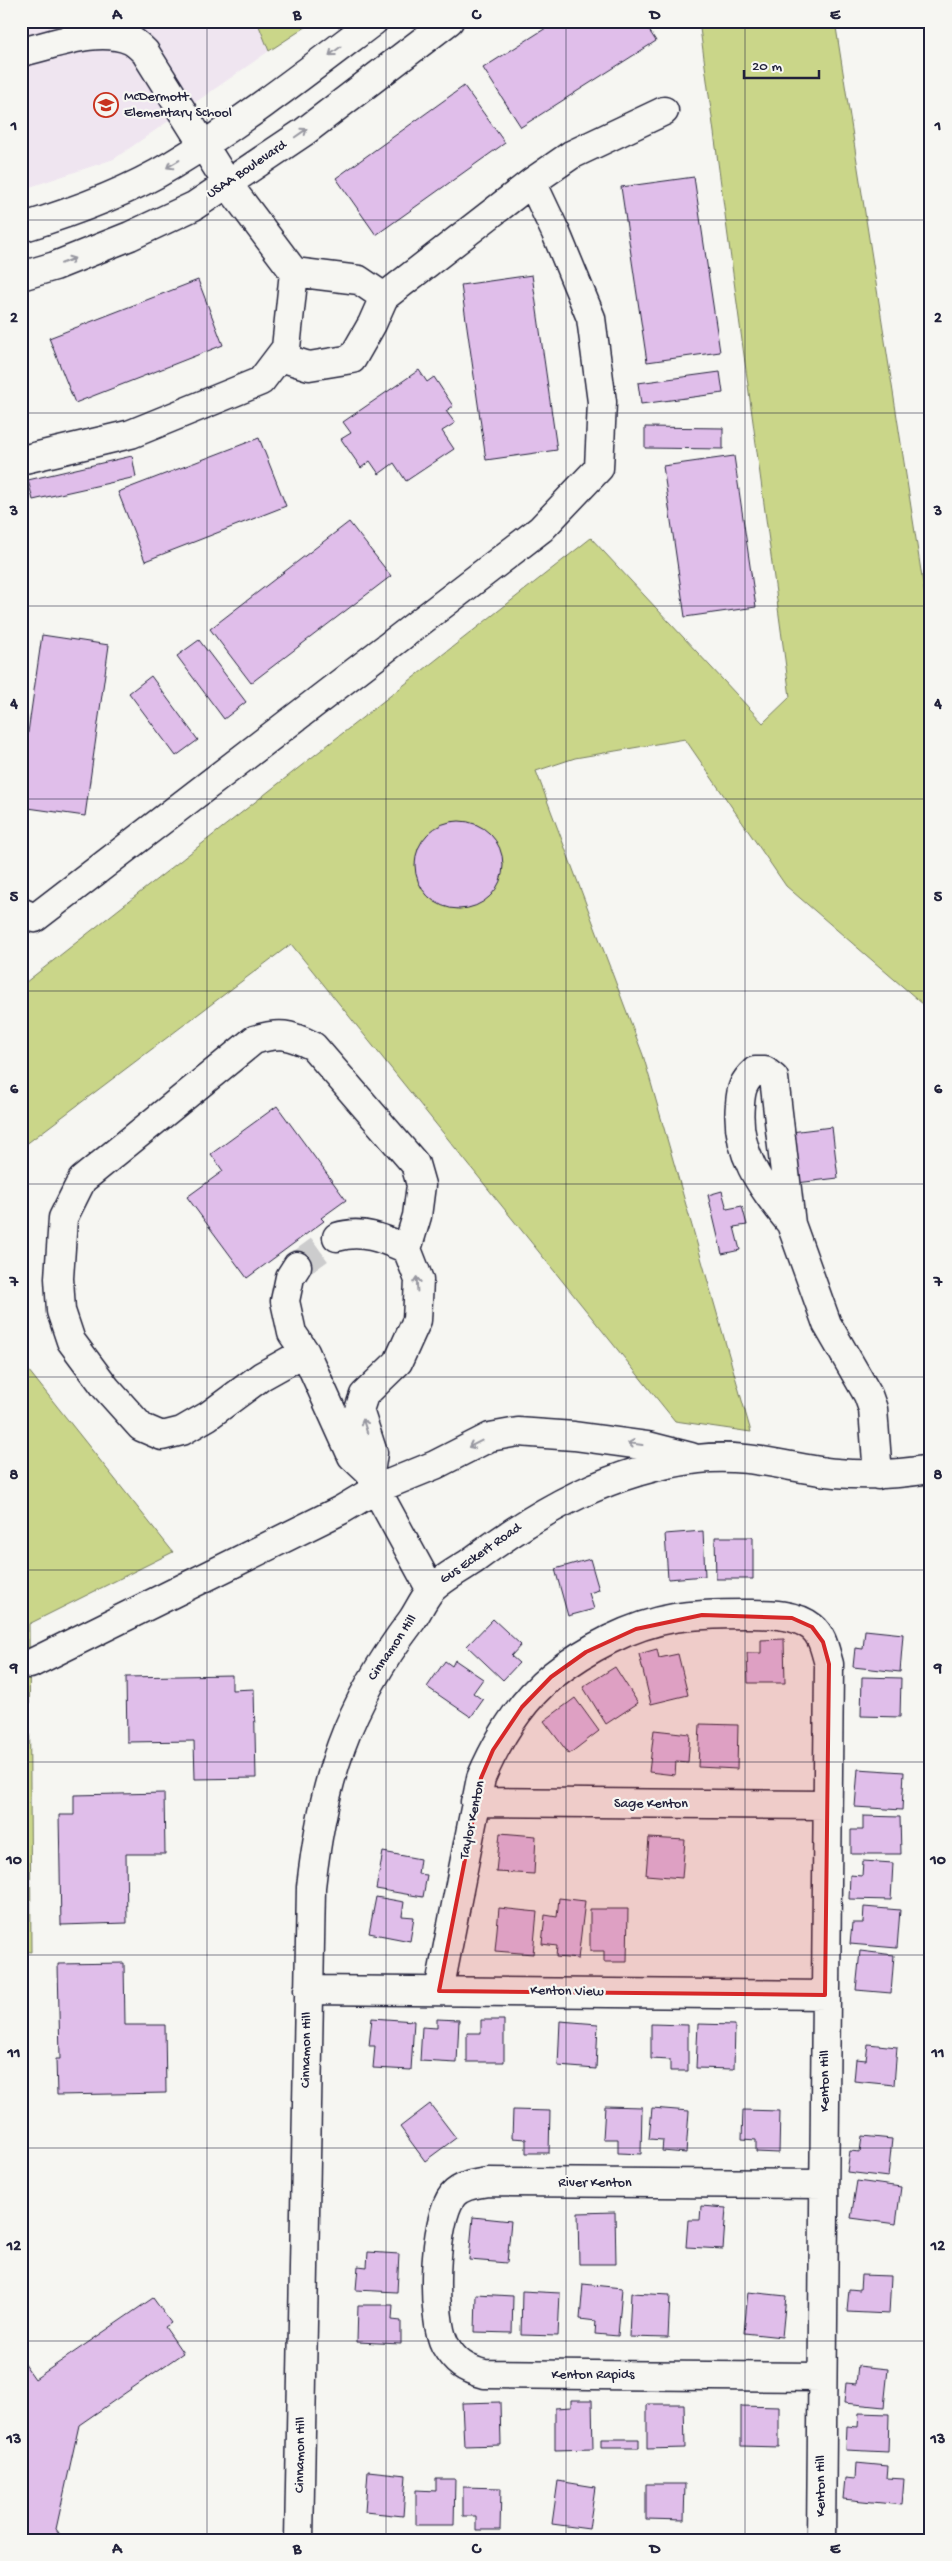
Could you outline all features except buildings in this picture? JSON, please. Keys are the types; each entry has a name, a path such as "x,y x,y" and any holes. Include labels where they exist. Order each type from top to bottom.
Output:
{"street":[{"path":"21,228 112,194 171,166 277,95 374,21"},
{"name":"USAA Boulevard","path":"21,276 55,266 130,236 194,206 304,132 449,21"},
{"path":"21,52 95,35 115,35 132,40 145,52 227,183 294,272 286,348 261,381 131,434 21,460"},
{"path":"280,357 309,366 352,359 372,324 384,297 532,182 571,155 664,111"},
{"path":"26,920 541,529 599,468 602,402 591,318 556,233 532,182"},
{"path":"294,272 360,280 384,297"},
{"path":"305,1352 262,1376 208,1416 182,1431 162,1436 141,1427 106,1388 71,1341 61,1311 59,1278 63,1218 82,1180 254,1040 271,1035 290,1035 313,1046 415,1164 421,1185 417,1216 408,1249 418,1280 417,1320 398,1362 364,1395 359,1410 374,1453 373,1481"},
{"path":"791,1224 827,1324 868,1395 873,1409 878,1475"},
{"path":"337,1237 352,1232 378,1237 408,1249"},
{"name":"Gus Eckert Road","path":"296,1266 290,1277 285,1301 292,1333 305,1352 352,1456 373,1481 431,1590 500,1540 571,1497 630,1473 700,1459 744,1458 835,1472 878,1475 931,1469"},
{"path":"30,1664 341,1510 373,1481 435,1465 490,1437 518,1432 574,1436 648,1446 700,1459"},
{"name":"Cinnamon Hill","path":"299,2540 311,1887 326,1788 340,1746 361,1698 386,1654 414,1617 431,1590"},
{"name":"Taylor Kenton","path":"439,1991 481,1778 493,1750 522,1707 551,1677 586,1652 636,1629 673,1618 760,1614 792,1618 812,1627"},
{"name":"Kenton Hill","path":"812,1627 823,1642 829,1664 821,2540"},
{"name":"Sage Kenton","path":"475,1802 827,1805"},
{"name":"Kenton View","path":"308,1990 826,1995"},
{"name":"River Kenton","path":"437,2277 437,2238 443,2213 453,2195 468,2186 488,2182 824,2184"},
{"name":"Kenton Rapids","path":"437,2277 439,2325 444,2344 455,2361 466,2369 475,2372 484,2374 822,2376"}],"highlighted area":[{"path":"702,1615 792,1618 812,1627 823,1642 829,1664 825,1995 439,1991 481,1778 493,1750 522,1707 551,1677 586,1652 636,1629"}],"shaded area":[{"name":"McDermott Elementary School","path":"21,21 257,21 269,51 114,159 21,190"}],"green space":[{"path":"257,21 315,21 269,51"},
{"path":"699,21 835,21 931,635 931,1011 786,886 685,739 575,758 536,771 643,1055 751,1432 675,1421 291,944 21,1148 21,986 591,538 763,723 790,697"},
{"path":"21,1361 173,1552 29,1624 31,1952 21,1951"}],"tunnel":[{"path":"297,1266 337,1237"}],"place":[{"name":"McDermott Elementary School","path":"106,105"}]}
